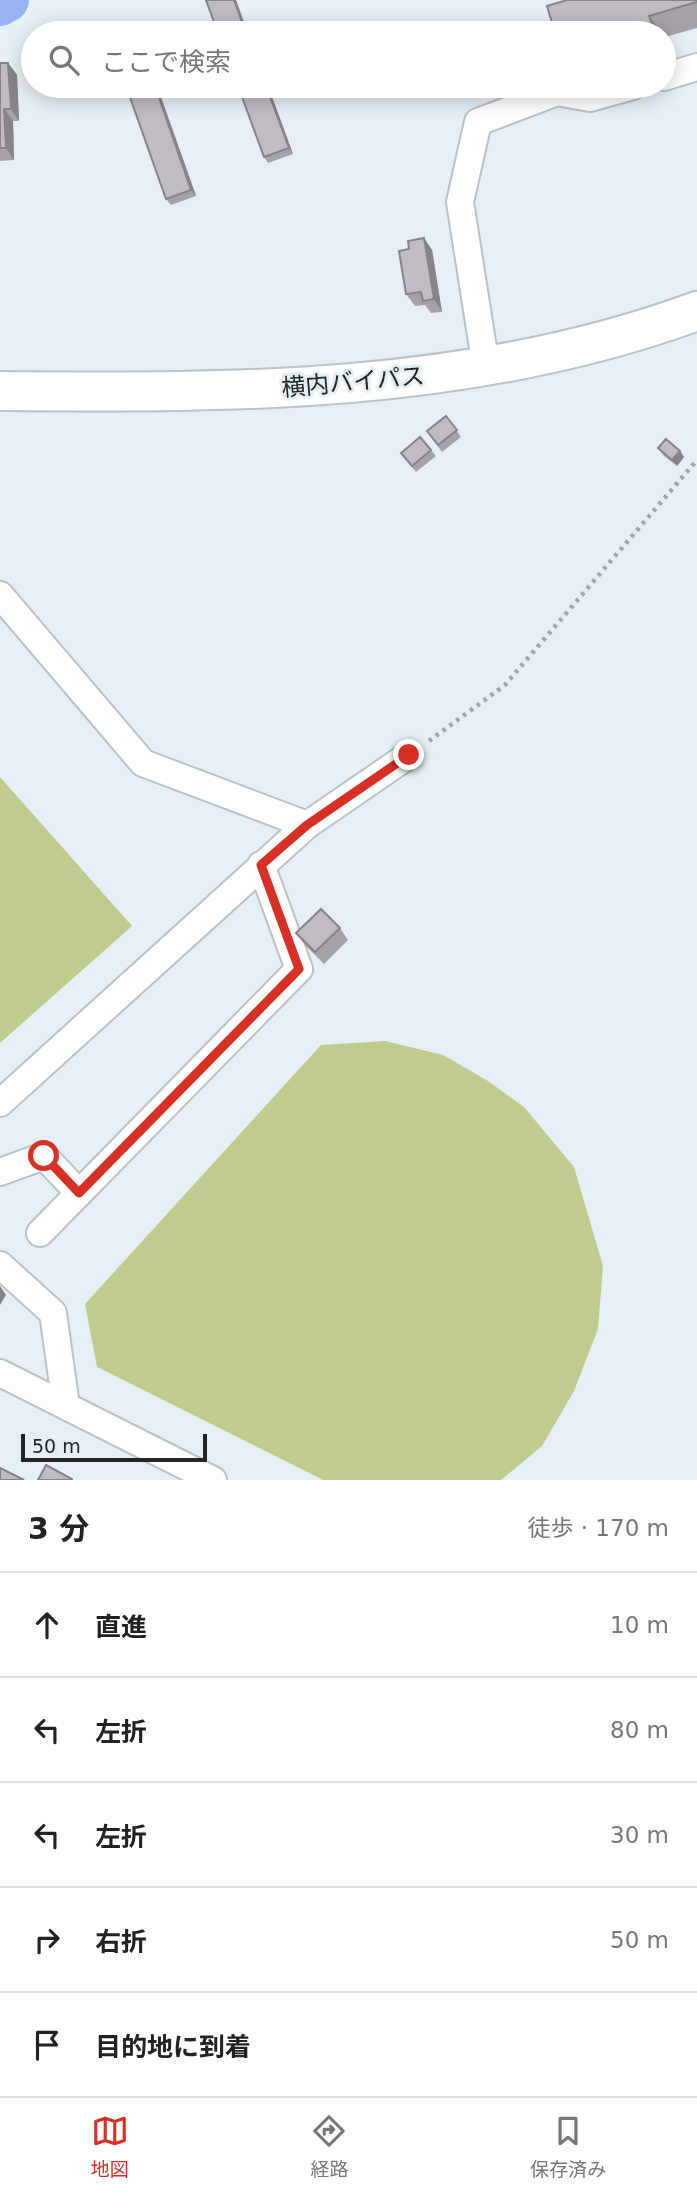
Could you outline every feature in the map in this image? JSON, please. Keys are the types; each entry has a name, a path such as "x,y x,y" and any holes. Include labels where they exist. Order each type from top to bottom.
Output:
{"highway":[{"name":"横内バイパス","path":"0,391 175,392 322,388 486,367 584,346 697,311"}],"lane":[{"path":"676,73 697,67"},
{"path":"486,367 460,202 478,122 541,98"},
{"path":"0,595 143,763 307,825"},
{"path":"0,1103 307,825 409,755"},
{"path":"40,1233 299,969 261,865"},
{"path":"0,1172 44,1156 79,1193"},
{"path":"0,1265 53,1313 66,1406"},
{"path":"0,1373 212,1480"}],"path":[{"path":"409,755 505,685 697,460"}],"green space":[{"path":"0,777 132,926 0,1043"},
{"path":"385,1041 443,1055 488,1081 524,1107 574,1167 603,1266 598,1329 574,1391 542,1446 501,1480 323,1480 97,1367 85,1304 321,1045"}],"building":[{"path":"206,0 234,0 242,21 214,21"},
{"path":"567,0 697,0 649,16 651,21 551,21 547,6"},
{"path":"0,63 8,63 11,109 4,109 6,148 0,148"},
{"path":"130,98 159,98 191,190 166,199"},
{"path":"242,98 270,98 289,148 264,157"},
{"path":"424,238 434,299 423,301 421,292 406,294 399,251 409,249 408,241"},
{"path":"446,416 457,430 438,445 427,431"},
{"path":"420,437 431,450 412,466 401,453"},
{"path":"666,439 680,451 672,460 658,448"},
{"path":"321,909 340,928 315,952 296,933"},
{"path":"46,1465 72,1479 72,1480 38,1480"},
{"path":"0,1468 24,1480 0,1480"}],"waterway":[{"path":"0,4 7,0"}],"route":[{"path":"44,1156 79,1193 299,969 261,865 307,825 409,755"}]}
